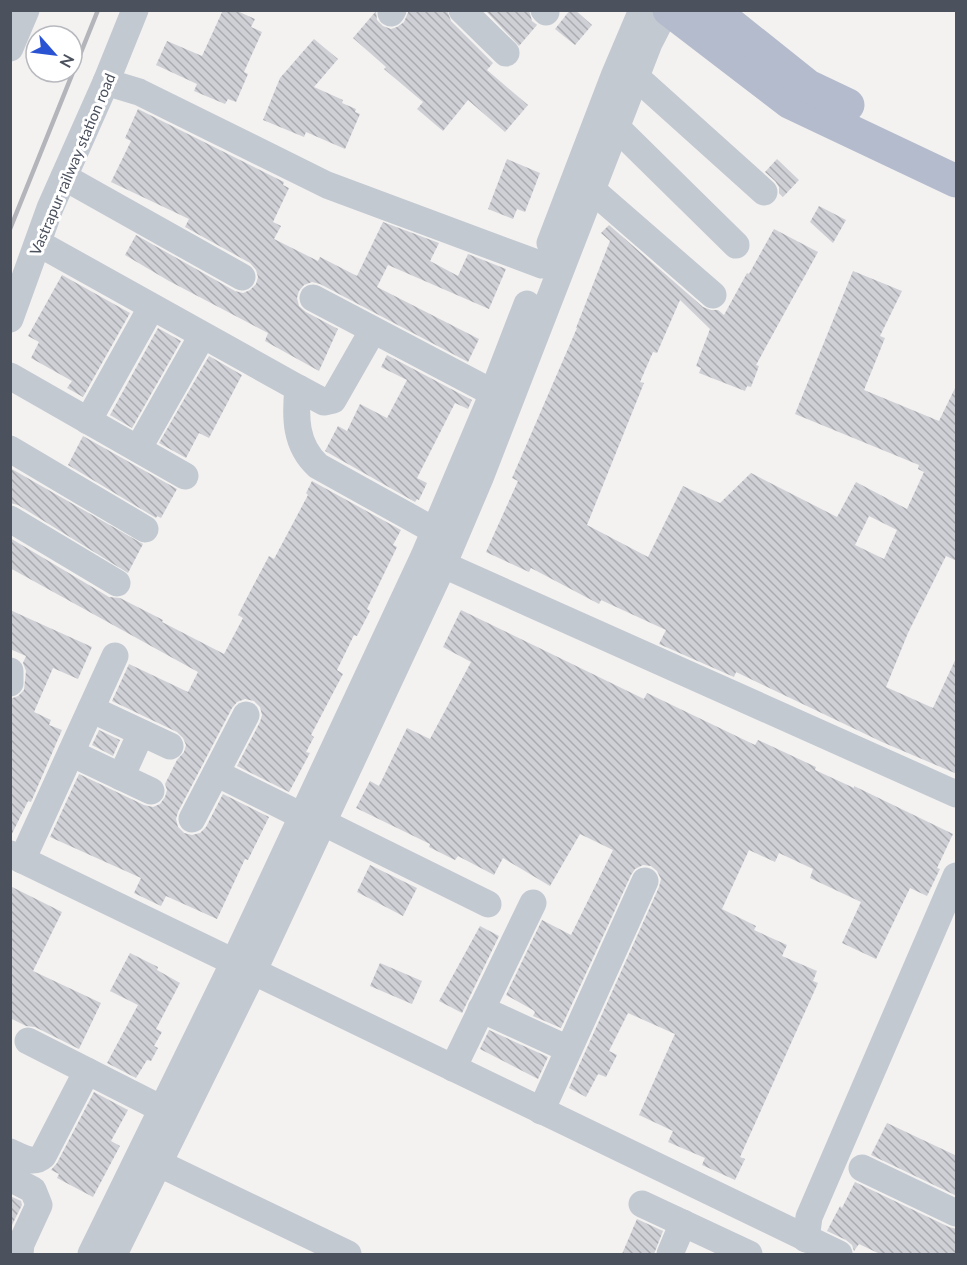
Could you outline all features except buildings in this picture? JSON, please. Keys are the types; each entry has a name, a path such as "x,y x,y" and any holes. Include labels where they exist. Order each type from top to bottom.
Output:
{"main road":[{"path":"667,10 789,102 957,181"},
{"path":"712,10 808,86 957,156"}],"street":[{"path":"10,48 26,10"},
{"name":"Vastrapur railway station road","path":"10,319 64,177 135,10"},
{"path":"462,10 506,52"},
{"path":"434,560 435,531 493,393 614,76 642,10"},
{"path":"114,1254 158,1163 244,967 354,728 434,560 480,478 649,43 667,10"},
{"path":"636,76 764,192"},
{"path":"106,82 138,93 327,185 542,265"},
{"path":"616,127 736,245"},
{"path":"64,177 242,277"},
{"path":"591,189 712,295"},
{"path":"38,243 324,402 333,400 373,330"},
{"path":"313,298 493,393"},
{"path":"88,421 152,308"},
{"path":"138,449 202,336"},
{"path":"10,376 185,476"},
{"path":"298,388 296,408 301,443 312,460 318,466 435,531"},
{"path":"10,449 145,529"},
{"path":"10,519 117,583"},
{"path":"434,560 957,794"},
{"path":"115,656 71,753 16,857 839,1254"},
{"path":"10,671 12,675 10,682"},
{"path":"91,709 170,746"},
{"path":"192,819 246,715"},
{"path":"121,777 141,733"},
{"path":"71,753 151,790"},
{"path":"216,773 488,904"},
{"path":"806,1239 809,1217 957,876"},
{"path":"541,1111 645,881"},
{"path":"453,1068 533,903"},
{"path":"91,1254 162,1109 244,967"},
{"path":"482,1009 568,1049"},
{"path":"28,1041 162,1109"},
{"path":"10,1152 34,1161 43,1156 87,1071"},
{"path":"158,1163 348,1254"},
{"path":"862,1168 957,1214"},
{"path":"10,1178 33,1190 39,1205 21,1244 20,1254"},
{"path":"642,1204 740,1253"},
{"path":"670,1254 683,1223"}],"railway":[{"path":"10,229 98,10"}]}
